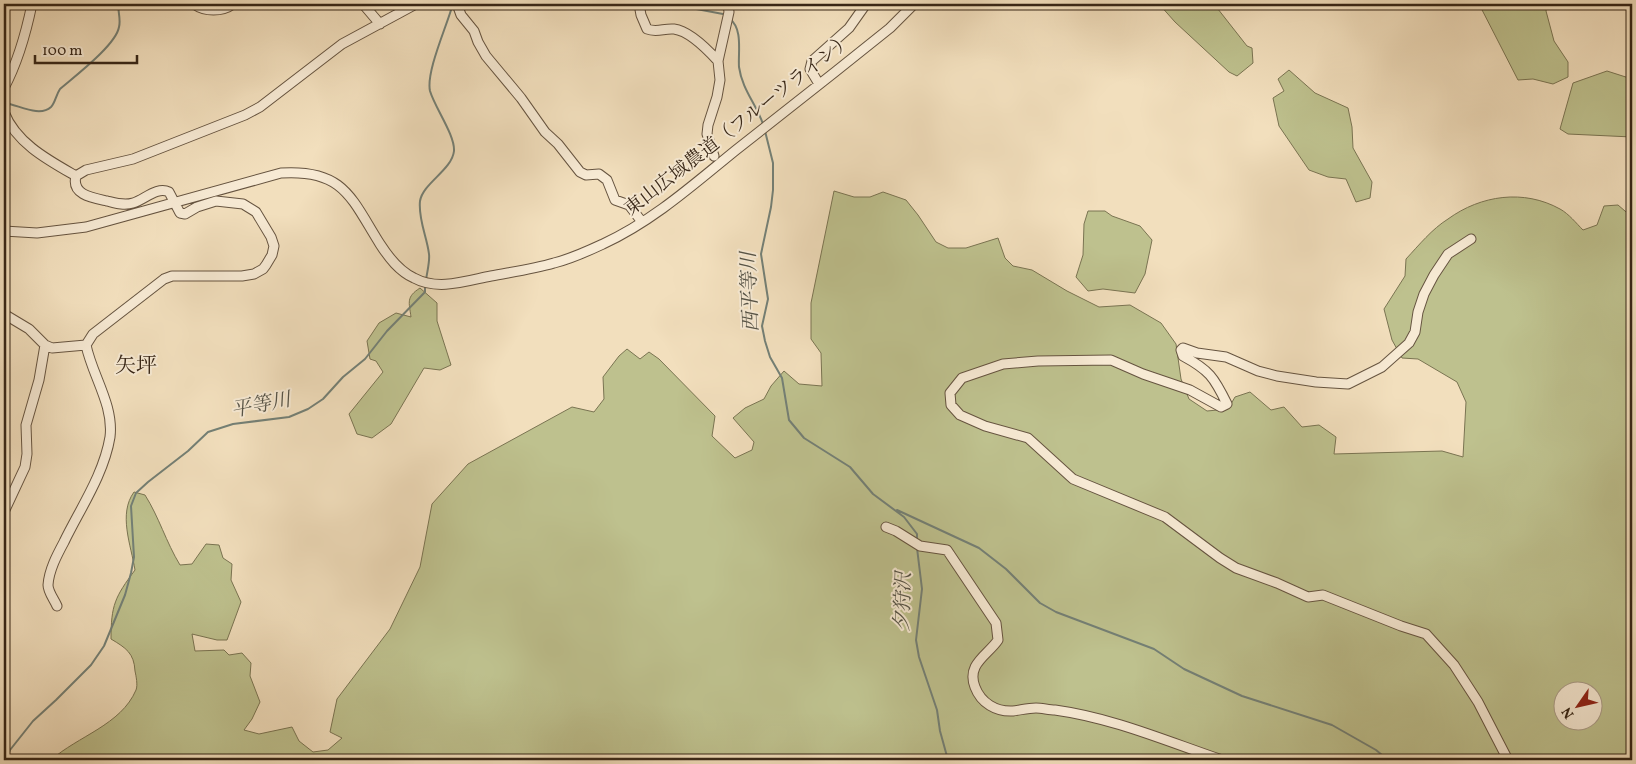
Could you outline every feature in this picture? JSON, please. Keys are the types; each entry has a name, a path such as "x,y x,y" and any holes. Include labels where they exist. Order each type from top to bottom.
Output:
{"street":[{"path":"4,88 14,70 32,4"},
{"path":"194,4 206,10 225,8 232,4"},
{"path":"363,4 380,24"},
{"path":"86,345 93,334 164,279 172,276 242,276 254,274 266,265 272,255 274,246 272,237 256,212 242,204 216,201 202,205 185,214 180,213 169,192 165,190 134,203 124,205 82,194 74,182 76,176 86,170 133,158 246,116 342,44 416,4"},
{"path":"457,4 461,14 474,31 486,56 521,98 544,132 558,144 580,172 586,176 599,174 607,180 615,200 629,205 642,222"},
{"path":"639,4 647,29 654,32 675,29 696,39 718,61"},
{"path":"819,84 810,69 812,61 849,28 866,4"},
{"name":"東山広域農道（フルーツライン）","path":"4,231 37,233 79,228 281,172 296,172 322,176 344,190 354,201 383,249 402,272 416,280 430,284 452,284 555,263 604,244 642,222 671,202 890,28 914,4"},
{"path":"714,156 707,134 708,125 718,97 720,80 718,61 728,13"},
{"path":"4,112 14,132 26,144 76,176"},
{"path":"1471,239 1448,254 1434,276 1424,294 1418,312 1416,332 1409,343 1382,367 1348,384 1316,382 1276,376 1258,371 1226,357 1197,353 1183,348 1181,350 1183,356 1204,367 1215,380 1227,404 1221,407 1190,390 1143,374 1110,360 1038,361 1003,364 962,378 950,393 951,405 960,415 985,426 1028,438 1072,478 1165,517 1236,568 1277,582 1308,597 1323,595 1400,626 1426,634 1454,665 1478,702 1508,760"},
{"path":"4,314 29,329 45,346 52,348 86,345"},
{"path":"57,606 48,586 50,574 56,556 97,475 108,447 110,435 110,418 86,345"},
{"path":"4,512 26,467 26,425 39,380 45,346"},
{"path":"886,527 920,546 947,550 996,623 998,640 993,648 974,667 973,679 975,687 989,706 1012,711 1036,708 1082,714 1222,760"}],"green space":[{"path":"1159,4 1214,4 1247,46 1252,48 1253,63 1237,76 1229,72 1175,22"},
{"path":"1479,4 1547,4 1546,11 1554,41 1568,62 1568,77 1553,84 1533,79 1518,80"},
{"path":"1289,70 1315,93 1348,108 1352,127 1353,148 1372,182 1370,198 1356,202 1346,179 1328,177 1309,170 1279,126 1273,98 1284,91 1278,79"},
{"path":"1607,71 1632,79 1632,137 1568,134 1560,129 1573,83"},
{"path":"834,191 854,197 870,197 883,192 906,200 936,242 948,248 966,248 998,238 1005,258 1013,266 1032,270 1099,307 1130,305 1161,323 1176,344 1181,379 1189,399 1207,411 1228,409 1235,397 1250,392 1271,410 1284,407 1302,427 1319,425 1336,437 1334,454 1442,451 1463,457 1466,402 1457,382 1418,359 1402,358 1392,340 1384,309 1405,276 1406,259 1442,223 1474,204 1488,200 1517,197 1546,203 1563,211 1583,230 1597,225 1604,206 1618,205 1632,217 1632,760 51,760 110,721 129,702 136,690 136,678 131,655 125,648 111,639 113,609 123,587 135,570 126,520 129,501 134,492 145,495 180,565 192,564 206,544 219,545 223,558 232,564 231,580 241,602 227,640 217,640 192,634 195,651 224,650 229,655 242,653 251,663 250,676 260,702 244,730 259,734 292,727 299,741 313,752 328,750 342,738 330,732 337,699 390,629 420,567 432,504 468,464 572,407 594,412 604,399 603,377 619,356 627,349 640,359 649,352 659,359 715,416 712,436 735,458 752,450 754,442 733,418 745,408 764,399 771,386 784,371 799,384 822,386 821,353 811,339 811,303"},
{"path":"1088,211 1105,211 1112,216 1140,226 1152,240 1145,274 1135,293 1103,289 1088,291 1076,277 1083,255 1084,224"},
{"path":"420,288 437,303 437,321 451,365 440,370 424,368 391,424 372,438 357,434 349,414 383,372 376,361 370,359 367,341 379,323 396,313 411,317 410,297"}],"waterway":[{"path":"4,103 34,111 46,110 51,107 60,89 94,60 111,42 120,24 118,4"},
{"name":"平等川","path":"426,280 429,254 420,214 420,201 426,188 448,164 454,151 448,129 430,91 433,63 451,10 448,4"},
{"name":"西平等川","path":"683,4 691,8 726,16"},
{"name":"西平等川","path":"730,19 737,29 741,75 763,124"},
{"name":"西平等川","path":"765,131 773,163 773,190 761,254 768,299 762,326 770,357 782,378 789,420 804,438 850,467 873,494 904,517 917,534 917,541"},
{"name":"平等川","path":"6,760 10,750 33,721 91,665 104,646 125,595 131,573 134,557 131,506 136,493 188,451 208,432 233,424 289,417 308,409 323,399 343,377 365,359 387,331 425,292 425,285"},
{"path":"897,510 979,548 1006,569 1040,603 1056,612 1154,649 1184,669 1242,696 1332,725 1376,750 1388,760"},
{"name":"夕狩沢","path":"917,548 922,589 916,640 919,657 937,710 940,731 948,760"}],"district":[{"name":"矢坪","path":"136,366"}]}
